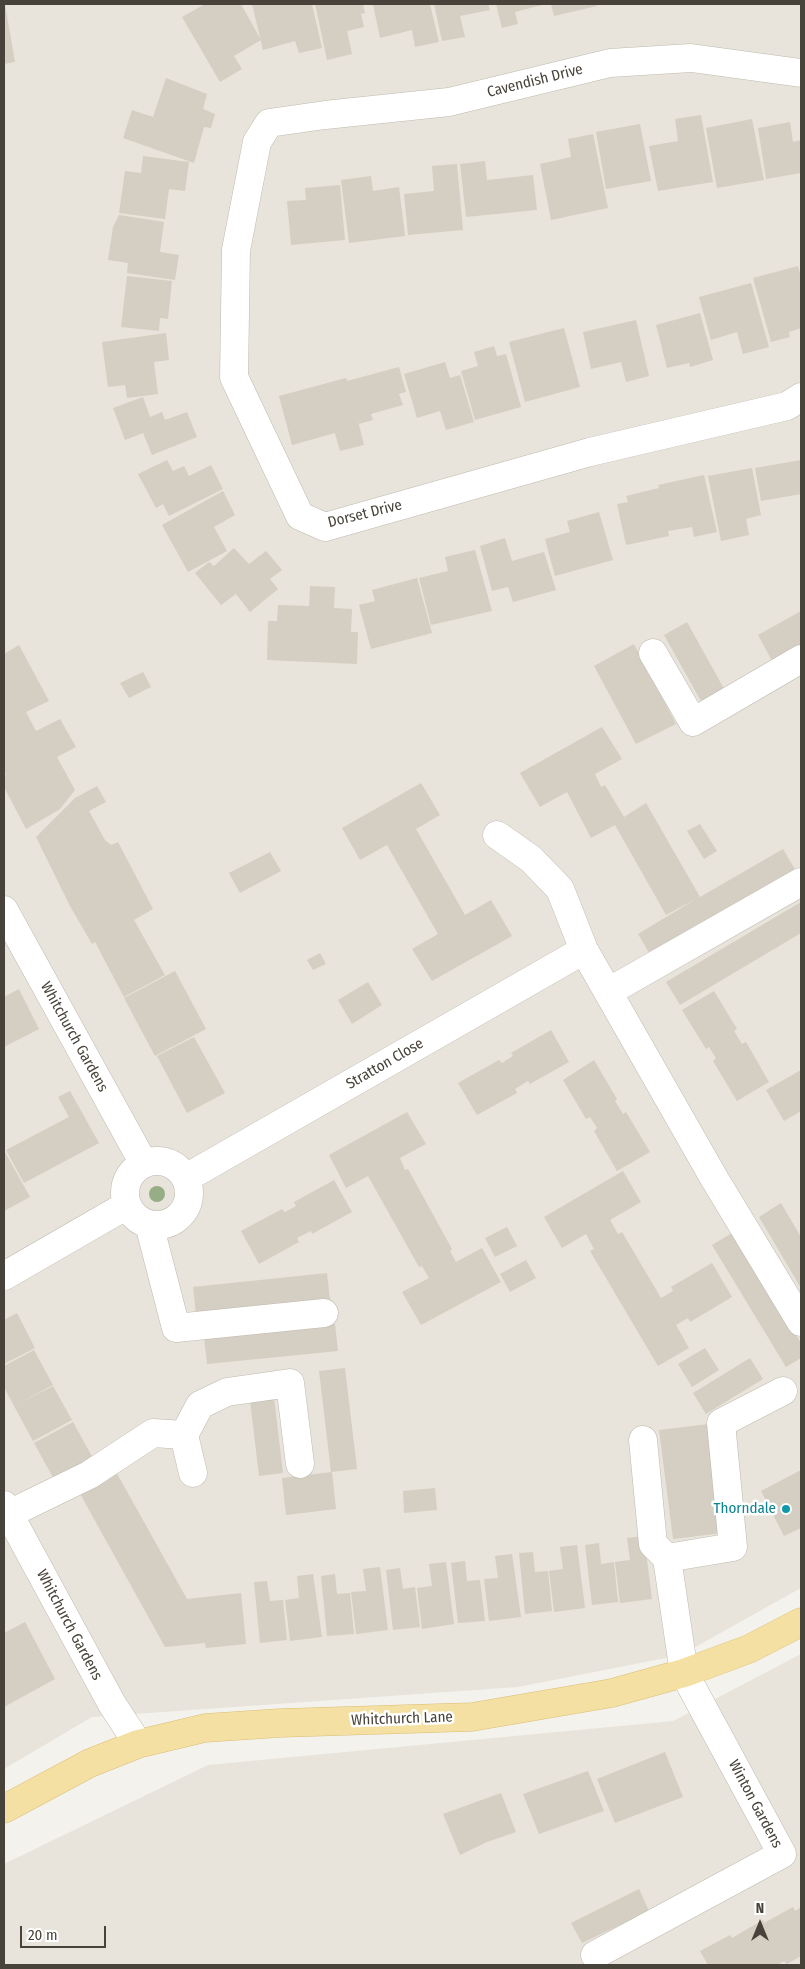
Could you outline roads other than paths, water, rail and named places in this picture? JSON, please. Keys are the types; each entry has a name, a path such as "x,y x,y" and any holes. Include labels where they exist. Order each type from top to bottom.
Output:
{"main road":[{"name":"Whitchurch Lane","path":"4,1809 90,1764 138,1744 205,1728 280,1723 472,1717 612,1693 684,1673 748,1649 801,1622"}],"street":[{"name":"Cavendish Drive","path":"269,123 324,115 449,102 610,63 690,58 801,73"},
{"name":"Dorset Drive","path":"269,123 258,142 236,250 234,377 300,516 325,526 590,452 787,406 801,397"},
{"path":"653,653 693,722 801,659"},
{"path":"497,835 530,859 560,889 584,950 714,1178 801,1322"},
{"path":"608,992 801,882"},
{"name":"Whitchurch Gardens","path":"4,910 144,1164"},
{"name":"Stratton Close","path":"186,1178 584,950"},
{"path":"153,1161 172,1164 186,1178 189,1198 182,1213 170,1222 160,1225 140,1221 127,1205 126,1185 129,1176 144,1164 153,1161"},
{"path":"4,1276 127,1205"},
{"path":"150,1224 176,1328 324,1313"},
{"path":"193,1473 184,1435 200,1405 227,1392 290,1383 300,1464"},
{"path":"667,1558 733,1547 721,1423 783,1391"},
{"path":"6,1509 89,1475 152,1433 184,1435"},
{"path":"643,1440 653,1544 667,1558 684,1673"},
{"name":"Whitchurch Gardens","path":"6,1509 112,1704 138,1744"},
{"name":"Winton Gardens","path":"596,1955 792,1854 684,1673"}],"place":[{"name":"Thorndale","path":"786,1509"}]}
